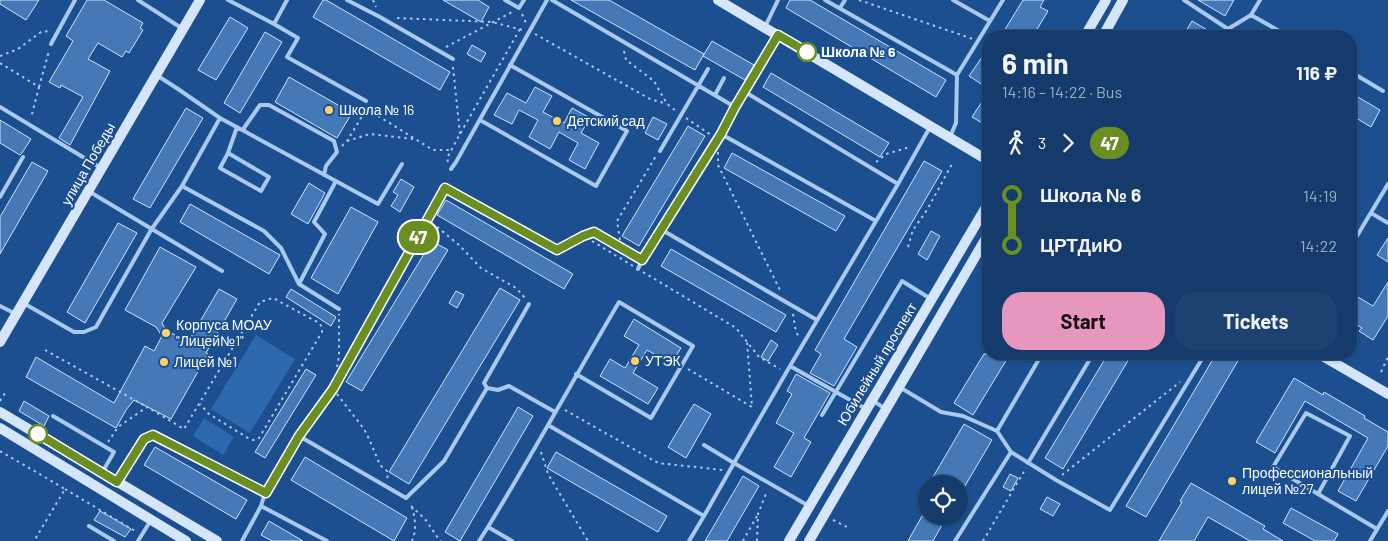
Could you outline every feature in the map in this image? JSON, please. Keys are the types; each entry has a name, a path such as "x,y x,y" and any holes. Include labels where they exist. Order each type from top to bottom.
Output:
{"main road":[{"name":"улица Победы","path":"0,342 200,0"},
{"path":"718,0 982,157"},
{"path":"1088,30 1106,0"},
{"path":"1106,30 1123,0"},
{"name":"Юбилейный проспект","path":"789,541 982,214"},
{"path":"809,541 982,245"},
{"path":"1329,360 1388,394"},
{"path":"0,412 217,541"},
{"path":"0,428 186,541"},
{"path":"89,483 99,471"}],"lane":[{"path":"51,44 75,0"},
{"path":"138,0 183,29"},
{"path":"228,0 298,38 288,57 366,101"},
{"path":"274,24 287,0"},
{"path":"347,0 453,59"},
{"path":"505,0 519,8 524,0"},
{"path":"451,169 547,0"},
{"path":"552,0 735,107"},
{"path":"764,27 778,0"},
{"path":"825,0 956,75"},
{"path":"840,8 845,0"},
{"path":"953,0 990,21"},
{"path":"985,30 1003,0"},
{"path":"1184,0 1228,29 1251,15 1260,0"},
{"path":"1251,15 1277,30"},
{"path":"950,137 956,123 956,75 982,34"},
{"path":"638,269 721,134 778,35"},
{"path":"480,120 596,186 627,131 510,65"},
{"path":"660,151 708,69"},
{"path":"156,75 220,118 378,204 402,164"},
{"path":"1357,76 1383,91"},
{"path":"714,95 724,78"},
{"path":"745,92 898,184"},
{"path":"244,131 244,128 260,105 269,105 334,141 338,152 326,166 324,175"},
{"path":"0,107 102,168"},
{"path":"23,302 74,332 84,332 96,327 152,230 182,186 220,118"},
{"path":"689,541 931,126"},
{"path":"228,153 269,177 261,191 220,168 228,153 237,127"},
{"path":"721,134 876,221"},
{"path":"0,197 23,158"},
{"path":"298,284 326,234 314,222 336,181"},
{"path":"1357,236 1388,184"},
{"path":"182,186 264,231 281,248 298,284 339,310"},
{"path":"242,541 266,493 299,436 333,389 445,188 557,250 594,232 642,260"},
{"path":"88,191 222,271"},
{"path":"1371,213 1388,224"},
{"path":"662,230 817,320"},
{"path":"822,415 902,281 931,299"},
{"path":"479,541 548,425 576,374 619,302 693,346 651,418 576,374"},
{"path":"487,388 484,383 529,304"},
{"path":"0,306 16,314"},
{"path":"997,431 1038,360"},
{"path":"1028,463 1089,360"},
{"path":"899,387 941,412 963,416 997,431 1011,452 1110,510 1201,360"},
{"path":"790,366 836,391 869,405 886,409"},
{"path":"487,388 498,390 509,386 555,412"},
{"path":"299,436 406,498 444,461 487,388"},
{"path":"1318,494 1350,436 1306,412 1272,467 1377,529"},
{"path":"53,416 114,452 99,471"},
{"path":"548,425 704,516"},
{"path":"117,482 144,439 153,435 266,493"},
{"path":"704,445 809,506"},
{"path":"955,541 1011,452"},
{"path":"261,506 327,541"},
{"path":"1370,541 1388,511"},
{"path":"138,541 151,520"},
{"path":"89,526 114,541"},
{"path":"488,527 512,541"}],"path":[{"path":"859,0 978,41"},
{"path":"439,51 519,8 530,31"},
{"path":"380,17 492,22 530,31 650,100 667,104 717,140 718,165 793,314 795,327 802,345"},
{"path":"451,169 447,158 520,29"},
{"path":"0,56 18,49 41,32 58,30"},
{"path":"622,41 626,60 654,82 667,104"},
{"path":"29,124 51,44"},
{"path":"453,59 460,134"},
{"path":"0,63 39,87"},
{"path":"338,152 347,141 366,109 366,101"},
{"path":"366,109 433,150 452,150"},
{"path":"347,141 370,134 415,139"},
{"path":"869,166 886,154 920,145"},
{"path":"617,247 620,240 617,221 660,151"},
{"path":"908,247 913,230 927,210 952,164"},
{"path":"426,223 436,226 459,245 481,268 516,288 529,304"},
{"path":"583,236 736,328 759,357 787,372"},
{"path":"45,350 184,429 260,302 273,298 319,323 322,327 322,332 259,438 252,440 248,438 209,414 200,404"},
{"path":"336,372 339,356 339,310"},
{"path":"682,366 752,407 747,342"},
{"path":"1381,372 1388,358"},
{"path":"1056,480 1179,382"},
{"path":"333,389 364,429 380,465 387,471 388,475 383,484"},
{"path":"0,401 7,390"},
{"path":"558,406 658,463 730,471"},
{"path":"105,446 118,427 147,407"},
{"path":"538,442 548,474 588,541"},
{"path":"0,452 142,535"},
{"path":"983,541 1028,463"},
{"path":"743,541 758,514 770,484"},
{"path":"34,541 65,489"},
{"path":"412,541 415,535 411,506 425,519 441,541"},
{"path":"757,541 758,514"},
{"path":"824,515 847,527"}],"shaded area":[{"path":"256,335 295,359 250,433 211,409"},
{"path":"204,418 234,437 223,455 193,436"}],"building":[{"path":"0,0 39,0 26,20 0,4"},
{"path":"87,0 104,0 143,23 140,28 143,30 129,53 126,51 122,57 98,43 88,59 110,71 70,145 59,138 83,97 61,85 60,88 49,82 73,41 66,36"},
{"path":"323,0 450,72 440,90 313,17"},
{"path":"443,0 478,0 489,7 481,22"},
{"path":"571,0 609,0 704,54 695,70"},
{"path":"790,0 810,0 946,80 936,97 786,8"},
{"path":"1023,0 1044,0 1040,7 1048,11 1037,30 1005,30"},
{"path":"1198,0 1234,0 1225,16"},
{"path":"230,17 248,28 216,80 198,70"},
{"path":"1192,21 1207,30 1187,30"},
{"path":"265,32 282,42 240,113 224,103"},
{"path":"712,41 754,65 745,80 703,56"},
{"path":"472,45 486,53 481,62 467,54"},
{"path":"982,57 982,84 969,76"},
{"path":"771,73 889,143 880,157 763,87"},
{"path":"289,77 352,113 337,138 275,102"},
{"path":"535,87 552,96 543,112 564,123 572,108 590,118 581,133 599,143 585,169 569,160 578,143 559,132 550,149 529,137 538,120 519,110 512,124 494,115 507,93 526,103"},
{"path":"1357,97 1380,110 1371,127 1357,119"},
{"path":"982,102 982,123 972,117"},
{"path":"186,108 203,118 150,208 133,199"},
{"path":"653,117 667,124 658,140 645,133"},
{"path":"0,120 31,139 20,155 0,143"},
{"path":"688,126 705,136 639,246 622,236"},
{"path":"732,153 845,216 836,231 724,168"},
{"path":"924,161 942,171 844,339 857,347 834,386 810,373 821,354 815,350"},
{"path":"32,162 48,171 0,254 0,217"},
{"path":"401,179 414,187 400,212 391,206 398,195 393,192"},
{"path":"309,183 325,193 308,224 291,214"},
{"path":"446,200 573,274 564,289 437,215"},
{"path":"190,204 280,255 269,274 180,222"},
{"path":"351,207 378,222 338,294 311,278"},
{"path":"118,223 137,233 85,323 67,312"},
{"path":"931,231 940,236 927,260 918,254"},
{"path":"1388,238 1388,262 1377,255"},
{"path":"432,241 448,250 362,391 346,382"},
{"name":"Корпуса МОАУ \"Лицей№1\"","path":"160,247 196,267 162,323 166,330 188,342 219,289 237,299 171,419 134,400 116,428 26,377 36,357 114,403 145,346 154,351 162,336 156,327 125,310"},
{"path":"671,249 786,315 776,332 661,266"},
{"path":"1388,282 1388,316 1373,340 1359,331 1362,328 1357,325 1357,297 1373,306"},
{"path":"500,288 520,300 409,484 389,472"},
{"path":"291,289 336,317 331,326 286,297"},
{"path":"456,291 464,295 457,308 449,303"},
{"name":"УТЭК","path":"634,319 681,348 671,364 647,350 633,373 658,388 648,404 600,376 610,359 625,368 639,345 624,336"},
{"path":"771,340 778,345 768,361 761,357"},
{"path":"982,357 982,360 1006,360 973,415 954,403"},
{"path":"1104,360 1128,360 1063,469 1045,458"},
{"path":"1212,360 1238,360 1146,517 1126,506"},
{"path":"306,369 316,375 265,458 255,452"},
{"path":"796,374 830,393 804,438 811,442 791,477 774,467 794,433 776,423 792,394 787,391"},
{"path":"1294,378 1323,395 1324,392 1388,432 1388,446 1356,501 1338,491 1368,438 1305,401 1275,453 1256,442"},
{"path":"24,401 49,416 44,426 19,411"},
{"path":"694,404 711,414 686,458 668,447"},
{"path":"518,407 533,416 460,541 445,532"},
{"path":"964,424 992,440 968,481 968,475 934,475"},
{"path":"155,447 247,500 236,519 144,465"},
{"path":"556,452 667,516 658,532 547,468"},
{"path":"305,457 407,518 394,541 291,480"},
{"path":"1010,474 1018,478 1011,491 1003,487"},
{"path":"743,476 759,486 727,541 705,541"},
{"path":"1191,483 1265,526 1263,529 1283,541 1250,541 1208,517 1194,541 1159,541"},
{"path":"1047,497 1060,504 1053,516 1040,509"},
{"path":"1291,508 1338,534 1334,541 1315,541 1283,523"},
{"path":"100,511 131,529 125,537 94,520"},
{"path":"269,521 303,541 272,541 261,535"},
{"path":"918,523 918,525 942,525 933,541 908,541"}],"bus line":[{"name":"47","path":"38,434 117,482 122,471 144,439 153,435 266,493 299,436 333,389 445,188 557,250 594,232 642,260 721,134 778,35 807,52"}],"place":[{"name":"Школа № 6","path":"807,52"},
{"name":"Школа № 16","path":"329,110"},
{"name":"Детский сад","path":"557,121"},
{"name":"Корпуса МОАУ \"Лицей№1\"","path":"166,333"},
{"name":"УТЭК","path":"635,361"},
{"name":"Лицей №1","path":"164,362"},
{"name":"Профессиональный лицей №27","path":"1232,481"}]}
